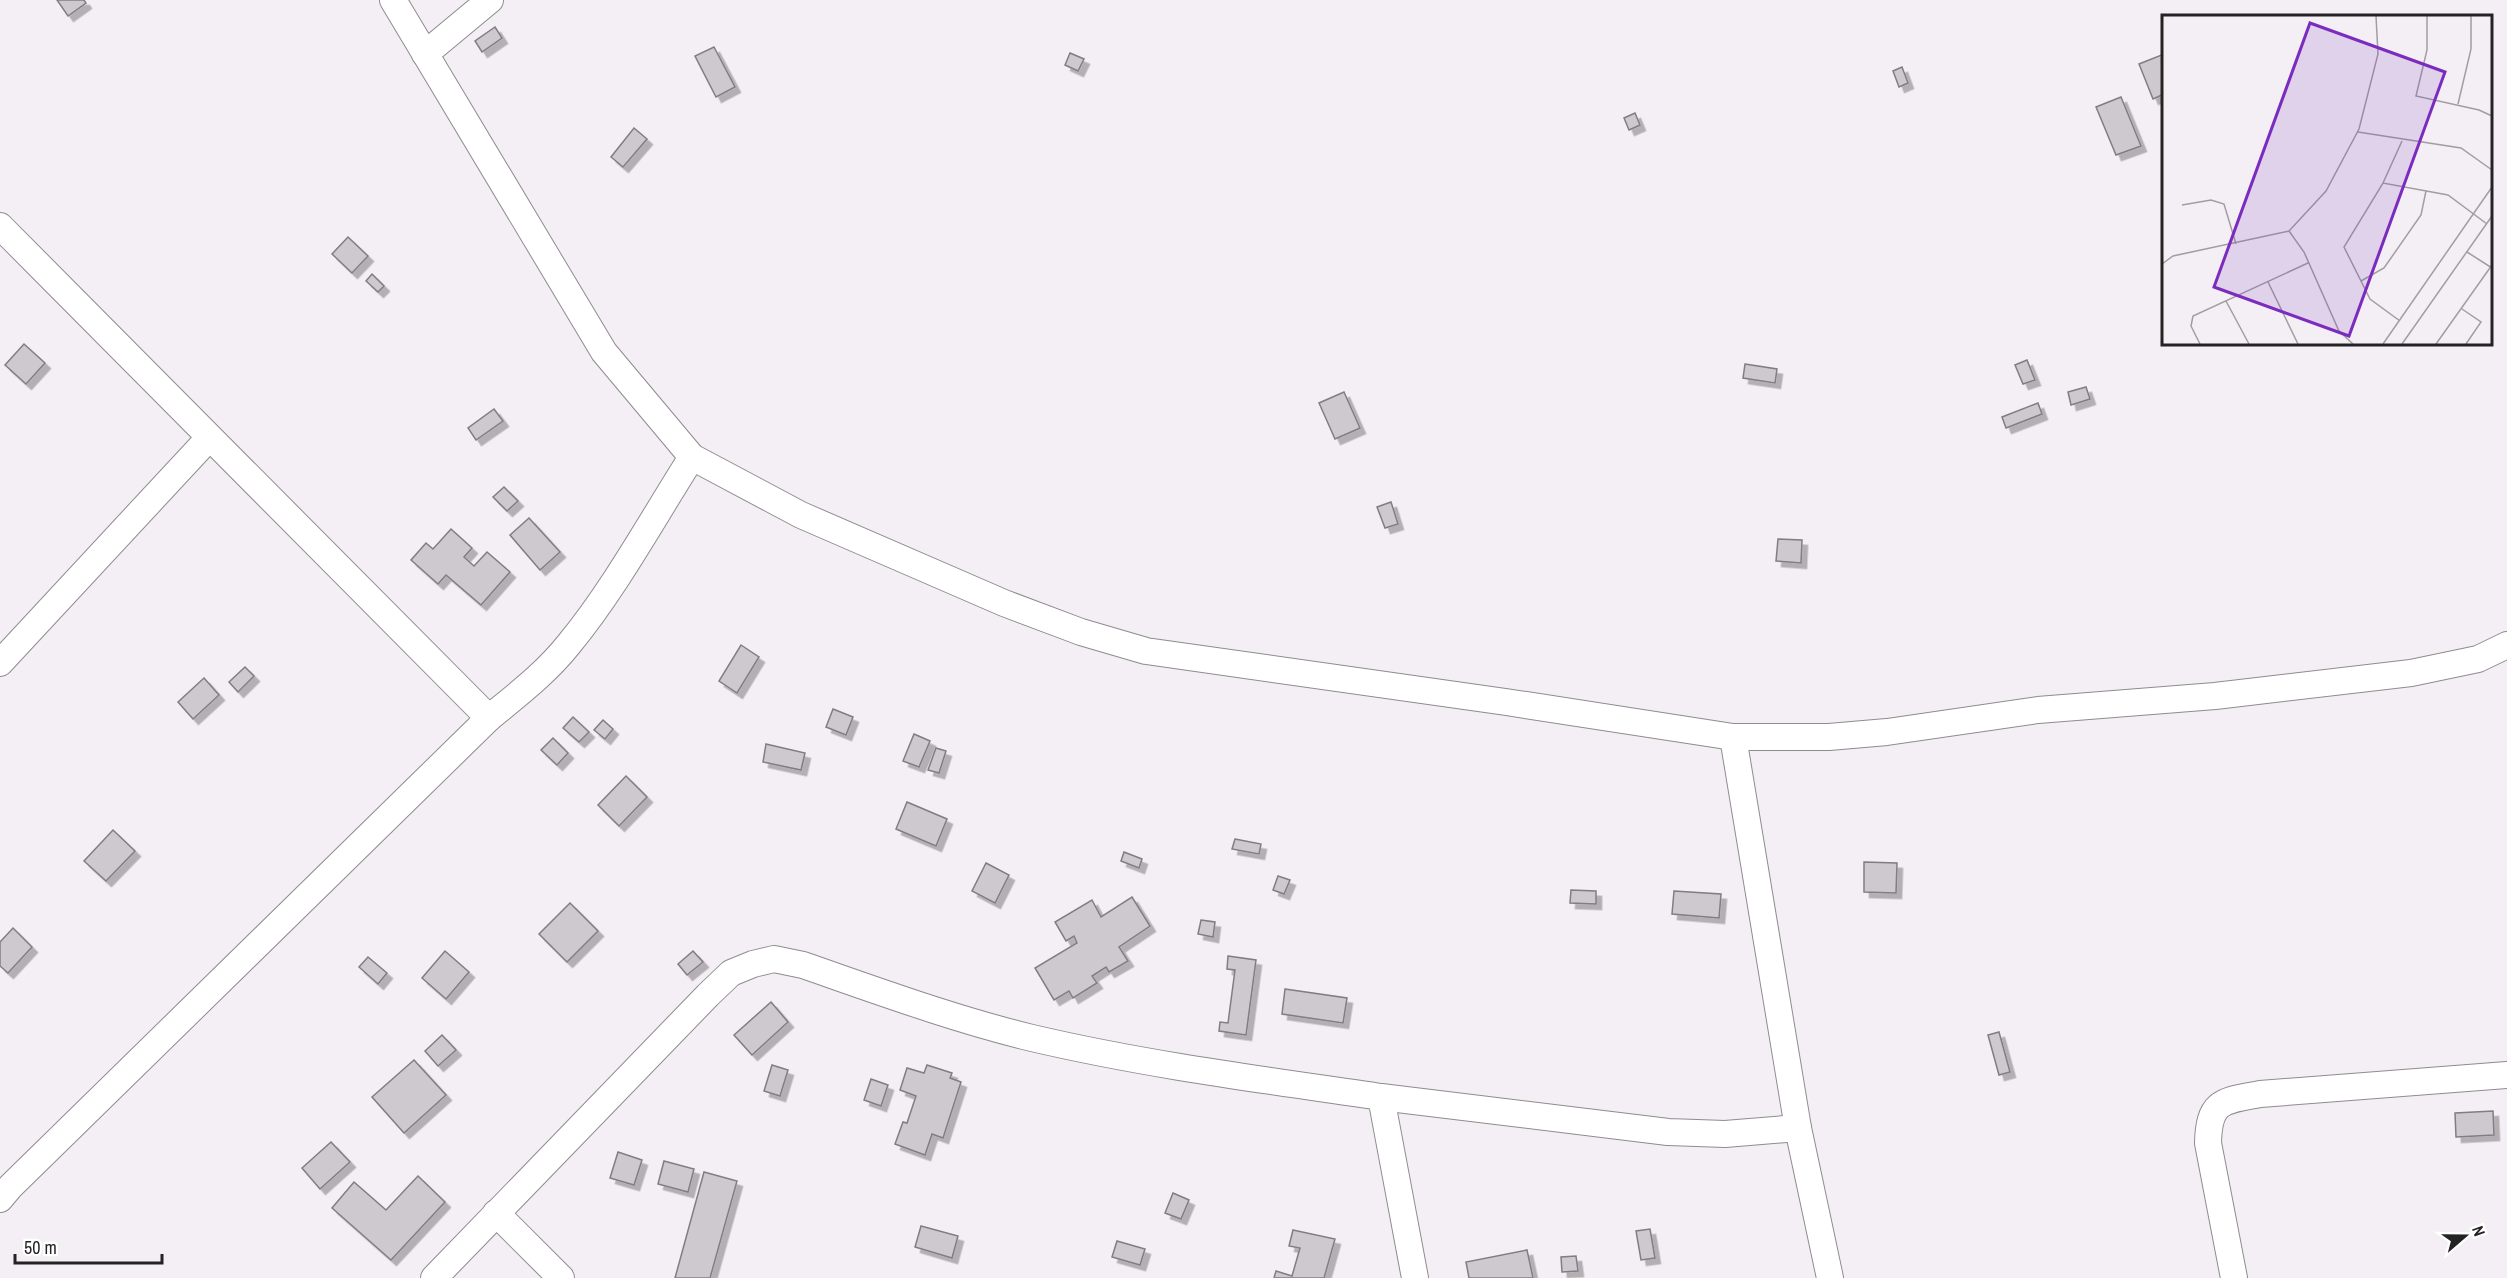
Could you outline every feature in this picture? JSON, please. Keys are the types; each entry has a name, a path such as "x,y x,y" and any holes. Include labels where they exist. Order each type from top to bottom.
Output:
{"street":[{"path":"393,0 604,352 692,457 801,515 1004,603 1081,632 1146,651 1733,737 1828,737 1887,732 2038,710 2215,696 2411,673 2478,659 2507,645"},
{"path":"425,54 490,0"},
{"path":"0,226 489,718"},
{"path":"0,663 209,438"},
{"path":"0,1199 489,718 532,682 569,645 602,598 692,457"},
{"path":"1733,737 1798,1128 1830,1278"},
{"path":"434,1278 731,973 774,959 802,965 971,1022 1032,1038 1139,1060 1381,1097 1668,1132 1725,1134 1798,1128"},
{"path":"2234,1278 2208,1143 2209,1122 2216,1107 2231,1100 2260,1094 2507,1075"},
{"path":"1381,1097 1415,1278"},
{"path":"496,1213 561,1278"}],"building":[{"path":"57,0 84,0 86,3 68,16"},
{"path":"495,27 502,38 482,52 475,41"},
{"path":"714,47 735,87 716,97 695,56"},
{"path":"1070,53 1084,59 1078,71 1065,65"},
{"path":"2162,55 2162,95 2153,99 2139,64"},
{"path":"1902,67 1908,83 1899,87 1893,71"},
{"path":"2121,97 2141,146 2116,155 2096,107"},
{"path":"1635,113 1640,125 1629,130 1624,118"},
{"path":"634,128 647,139 623,167 611,157"},
{"path":"348,237 368,256 352,273 332,254"},
{"path":"372,274 384,286 378,292 366,281"},
{"path":"24,344 45,363 26,384 5,365"},
{"path":"2027,360 2035,380 2023,384 2015,365"},
{"path":"1745,364 1777,369 1775,383 1743,378"},
{"path":"2086,387 2090,399 2071,405 2068,392"},
{"path":"1344,392 1360,428 1335,439 1319,403"},
{"path":"2038,403 2042,414 2006,428 2002,417"},
{"path":"494,409 503,421 476,440 468,428"},
{"path":"504,487 518,501 507,511 493,497"},
{"path":"1391,502 1398,524 1385,528 1377,507"},
{"path":"529,518 560,552 540,570 510,535"},
{"path":"451,529 472,548 464,557 474,566 487,552 510,572 481,605 446,575 438,584 411,560 426,543 433,549"},
{"path":"1778,539 1802,540 1801,563 1776,561"},
{"path":"741,645 759,657 737,693 719,681"},
{"path":"245,667 254,676 238,692 229,682"},
{"path":"204,678 219,695 193,719 178,702"},
{"path":"833,709 853,717 846,735 826,727"},
{"path":"573,717 589,732 579,742 563,728"},
{"path":"603,720 613,729 605,739 594,730"},
{"path":"914,734 930,741 919,767 903,761"},
{"path":"553,738 568,753 557,765 541,750"},
{"path":"766,744 805,753 801,770 763,762"},
{"path":"936,748 946,751 939,773 928,770"},
{"path":"626,776 647,797 619,826 598,805"},
{"path":"907,802 947,819 936,846 896,829"},
{"path":"113,830 135,851 106,881 84,861"},
{"path":"1235,839 1261,844 1259,854 1232,849"},
{"path":"1124,852 1142,859 1139,868 1121,861"},
{"path":"1864,862 1897,863 1896,893 1864,892"},
{"path":"986,863 1009,875 995,903 972,891"},
{"path":"1278,876 1290,880 1284,894 1273,890"},
{"path":"1571,890 1596,891 1596,904 1570,903"},
{"path":"1674,891 1721,894 1719,918 1672,914"},
{"path":"1132,897 1150,926 1119,947 1128,961 1109,972 1106,967 1092,976 1097,983 1073,998 1069,991 1054,1000 1035,968 1077,943 1074,936 1066,941 1055,922 1092,900 1101,917"},
{"path":"570,903 598,931 567,962 539,934"},
{"path":"1201,920 1215,922 1213,937 1198,934"},
{"path":"13,928 32,947 8,973 0,966 0,942"},
{"path":"445,951 469,972 446,999 422,978"},
{"path":"693,951 703,962 687,975 678,964"},
{"path":"1228,956 1256,960 1246,1035 1219,1031 1220,1022 1228,1023 1235,970 1227,969"},
{"path":"368,957 387,973 378,984 359,967"},
{"path":"1285,989 1347,998 1343,1023 1282,1014"},
{"path":"771,1002 788,1022 752,1055 734,1035"},
{"path":"1999,1032 2010,1072 1999,1075 1988,1035"},
{"path":"442,1035 456,1050 438,1066 425,1051"},
{"path":"414,1060 446,1095 404,1133 372,1097"},
{"path":"772,1065 788,1070 780,1096 764,1091"},
{"path":"927,1065 952,1073 950,1078 961,1082 943,1138 932,1134 925,1155 895,1144 903,1122 907,1123 916,1096 900,1090 907,1068 924,1073"},
{"path":"871,1079 888,1085 881,1106 864,1100"},
{"path":"2493,1111 2494,1135 2456,1137 2455,1113"},
{"path":"331,1142 350,1162 320,1189 302,1168"},
{"path":"618,1152 642,1160 634,1185 610,1178"},
{"path":"664,1161 694,1169 688,1192 658,1184"},
{"path":"704,1172 737,1181 710,1278 675,1278"},
{"path":"418,1176 445,1202 391,1260 332,1208 354,1182 386,1210"},
{"path":"1173,1193 1189,1200 1181,1219 1165,1213"},
{"path":"921,1226 958,1236 952,1258 915,1247"},
{"path":"1650,1229 1655,1258 1641,1260 1636,1231"},
{"path":"1293,1230 1335,1239 1324,1278 1274,1278 1276,1271 1292,1276 1300,1248 1289,1246"},
{"path":"1117,1241 1145,1249 1140,1265 1112,1257"},
{"path":"1527,1250 1533,1278 1469,1278 1466,1262"},
{"path":"1576,1256 1578,1271 1562,1272 1561,1257"}]}
